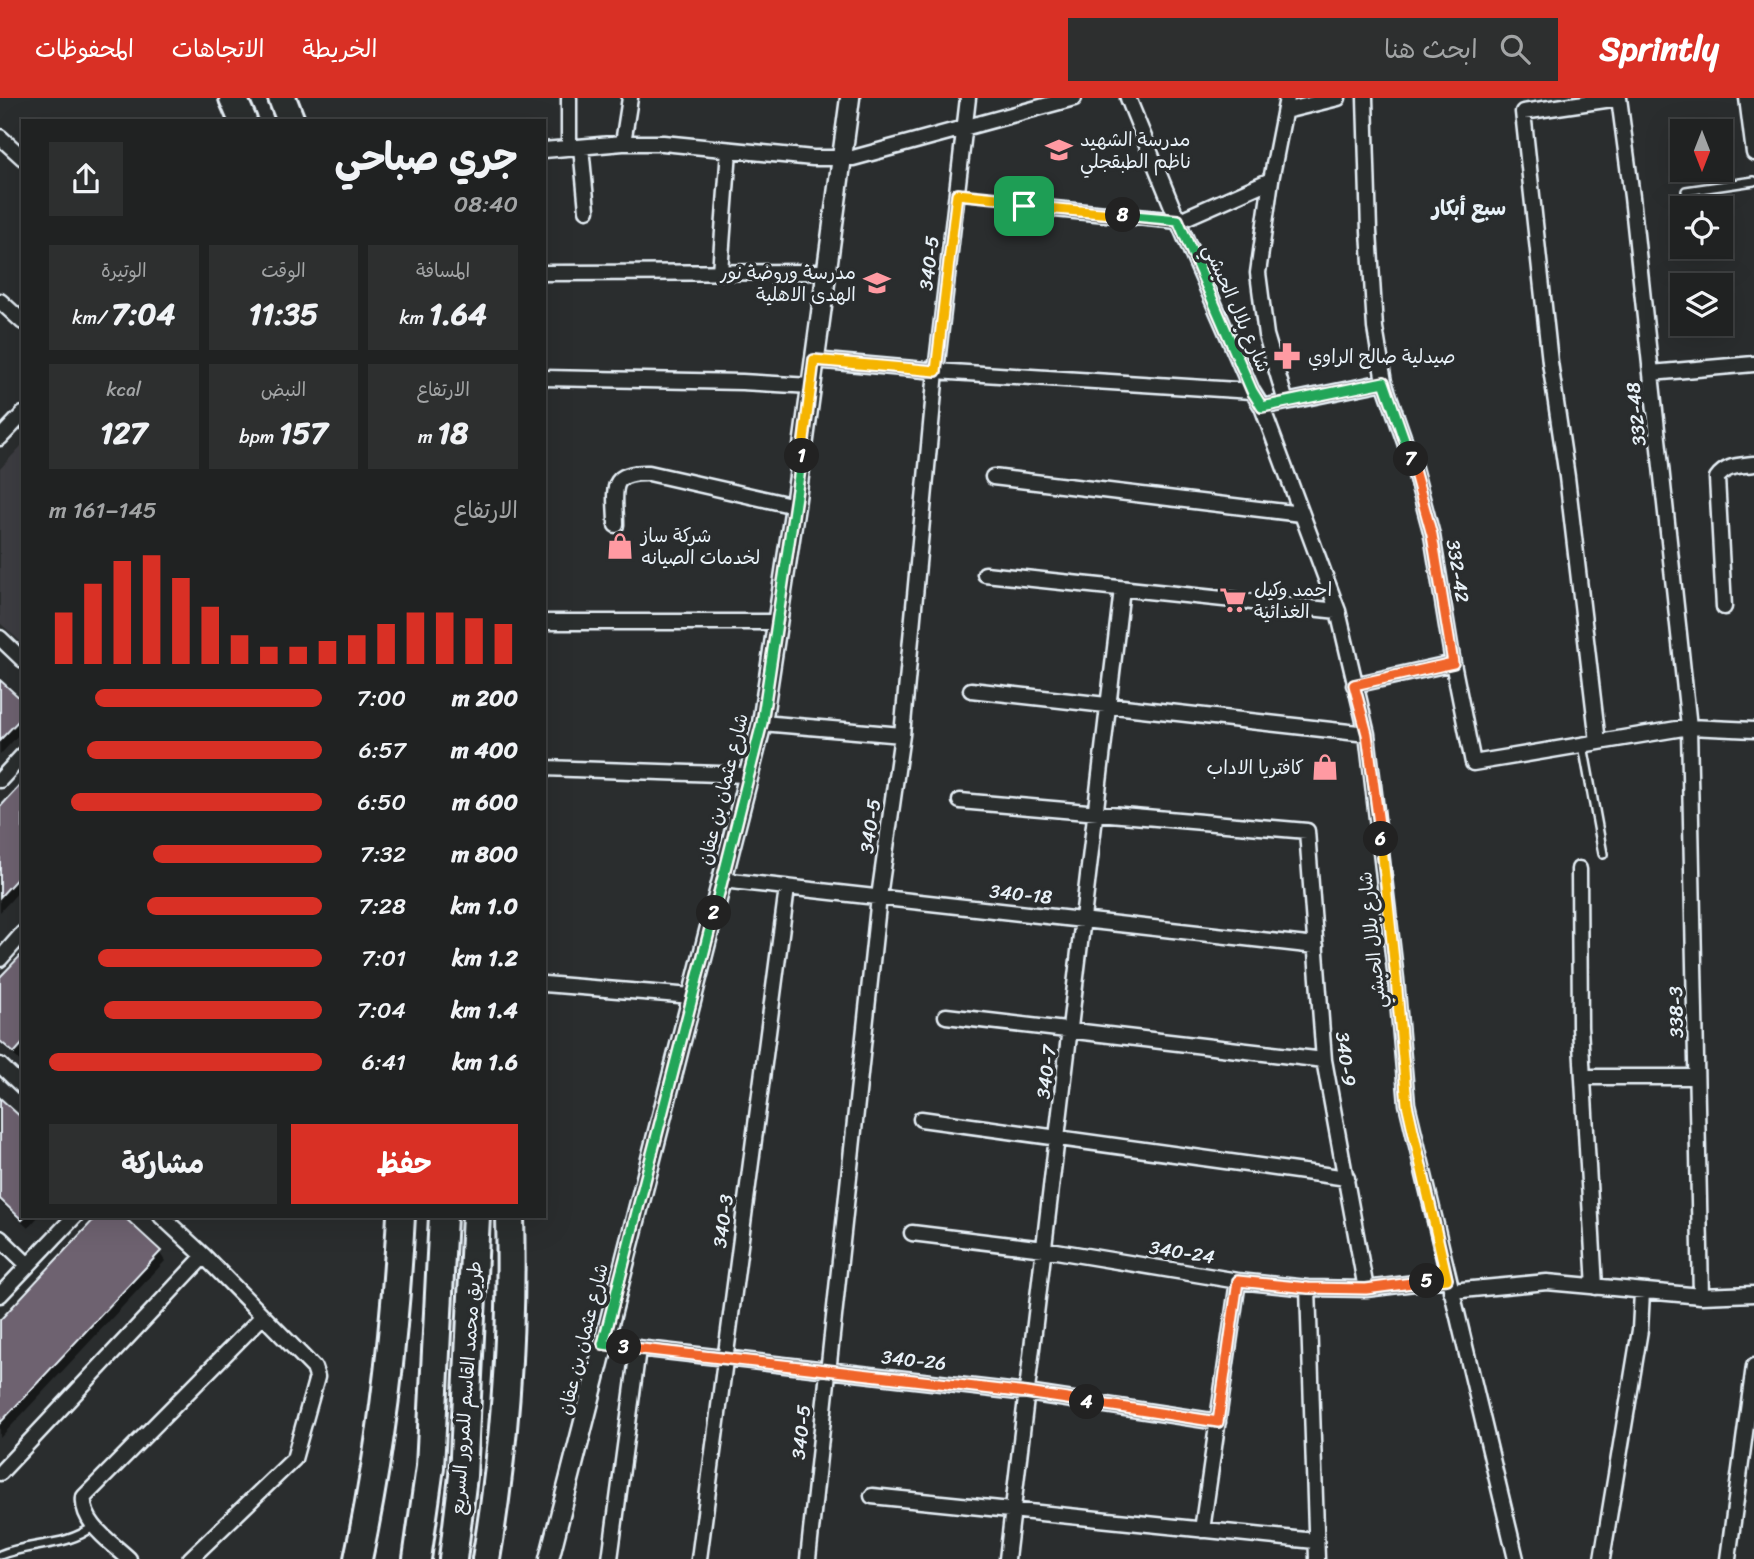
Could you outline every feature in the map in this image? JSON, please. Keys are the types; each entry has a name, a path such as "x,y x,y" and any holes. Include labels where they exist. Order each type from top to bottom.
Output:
{"highway":[{"path":"233,98 242,119"},
{"path":"282,98 290,119"},
{"path":"358,1559 387,1380 401,1218"},
{"name":"طريق محمد القاسم للمرور السريع","path":"417,1559 430,1467 443,1218"},
{"name":"طريق محمد القاسم للمرور السريع","path":"453,1559 464,1450 475,1218"},
{"path":"486,1559 499,1469 511,1312 510,1218"}],"street":[{"path":"569,98 587,210"},
{"path":"623,143 630,98"},
{"name":"شارع عثمان بن عفان","path":"549,1559 762,723 795,506 850,98"},
{"name":"340-5","path":"808,1559 879,897 902,736 936,371 968,98"},
{"path":"546,150 623,143 663,143 853,158 1074,98"},
{"name":"شارع بلال الحبشي","path":"1128,98 1252,391 1262,407 1338,611 1367,734 1396,979 1407,1104 1516,1559"},
{"path":"1286,402 1266,335 1258,273 1271,180 1286,104 1338,98"},
{"name":"332-42","path":"1365,98 1375,328 1384,382 1414,468 1432,535 1453,663 1474,763 1590,743"},
{"path":"1619,98 1523,112 1549,362 1567,477 1590,743 1689,727 1754,730"},
{"name":"332-48","path":"1619,98 1689,727"},
{"path":"1747,98 1754,153"},
{"path":"0,137 21,156"},
{"path":"720,272 729,150"},
{"path":"1024,206 1178,220 1271,180"},
{"path":"546,273 826,272"},
{"path":"0,301 21,320"},
{"path":"814,360 936,371 1252,391"},
{"path":"1651,373 1754,364"},
{"path":"546,378 811,386"},
{"path":"1262,407 1384,382"},
{"path":"0,438 21,416"},
{"path":"1724,607 1717,478 1722,471 1731,467 1754,464"},
{"path":"616,525 617,485 621,477 628,473 649,473 795,506"},
{"path":"993,477 1301,514"},
{"path":"985,574 1338,611"},
{"name":"340-7","path":"1007,1559 1122,589"},
{"path":"546,622 776,622"},
{"path":"0,638 21,658"},
{"path":"1354,685 1453,663"},
{"path":"971,690 1367,734"},
{"path":"762,723 902,736"},
{"name":"338-3","path":"1689,727 1701,1296"},
{"path":"0,780 21,757"},
{"path":"546,768 748,775"},
{"path":"960,801 1095,814"},
{"name":"340-9","path":"1095,814 1307,831 1324,1060 1366,1289"},
{"path":"1579,869 1580,1027 1595,1287"},
{"name":"340-18","path":"722,880 1316,946"},
{"name":"340-3","path":"699,1559 787,888"},
{"path":"0,959 21,935"},
{"path":"546,984 692,996"},
{"path":"946,1016 1324,1060"},
{"path":"0,1065 20,1080"},
{"path":"1583,1077 1696,1077"},
{"path":"921,1119 1347,1178"},
{"path":"0,1294 73,1218"},
{"path":"163,1218 314,1368 317,1377 294,1459 190,1559"},
{"name":"340-24","path":"912,1233 1044,1249 1238,1281 1308,1288 1366,1289 1547,1282 1701,1296 1754,1294"},
{"path":"0,1238 28,1265"},
{"path":"0,1473 204,1256"},
{"path":"1202,1530 1238,1281"},
{"path":"1308,1288 1317,1559"},
{"path":"1602,1559 1640,1330 1642,1292"},
{"path":"129,1559 86,1517 84,1497 262,1317"},
{"name":"340-26","path":"603,1344 1027,1393 1218,1422"},
{"path":"610,1559 638,1349"},
{"path":"1728,1559 1754,1366"},
{"path":"872,1496 1315,1541"}],"lane":[{"path":"1686,191 1754,181"},
{"path":"1590,743 1603,854"},
{"path":"0,1555 81,1536 95,1525"}],"path":[{"path":"957,194 1007,199 1024,206"}],"shaded area":[{"path":"21,446 21,642 0,623 0,469"}],"building":[{"path":"0,680 21,699 21,718 0,740"},
{"path":"21,784 21,874 0,897 0,807"},
{"path":"21,955 21,1045 14,1053 0,1041 0,977"},
{"path":"0,1098 21,1117 21,1218 24,1218 22,1220 0,1199"},
{"path":"95,1218 125,1218 161,1251 0,1423 0,1320"}],"place":[{"name":"مدرسة الشهيد ناظم الطبقجلي","path":"1059,150"},
{"name":"مدرسة وروضة نور الهدى الاهلية","path":"877,283"},
{"name":"صيدلية صالح الراوي","path":"1287,356"},
{"name":"شركة ساز لخدمات الصيانه","path":"620,546"},
{"name":"احمد وكيل الغذائية","path":"1233,600"},
{"name":"كافتريا الاداب","path":"1325,767"}],"district":[{"name":"سبع أبكار","path":"1469,208"}],"route":[{"path":"957,194 1007,199 1024,206 1178,220 1252,391 1262,407 1384,382 1414,468 1432,535 1453,663 1354,685 1367,734 1380,832 1407,1104 1447,1279 1366,1289 1308,1288 1238,1281 1218,1422 1027,1393 603,1344 762,723 814,360 936,371 957,194"}]}
